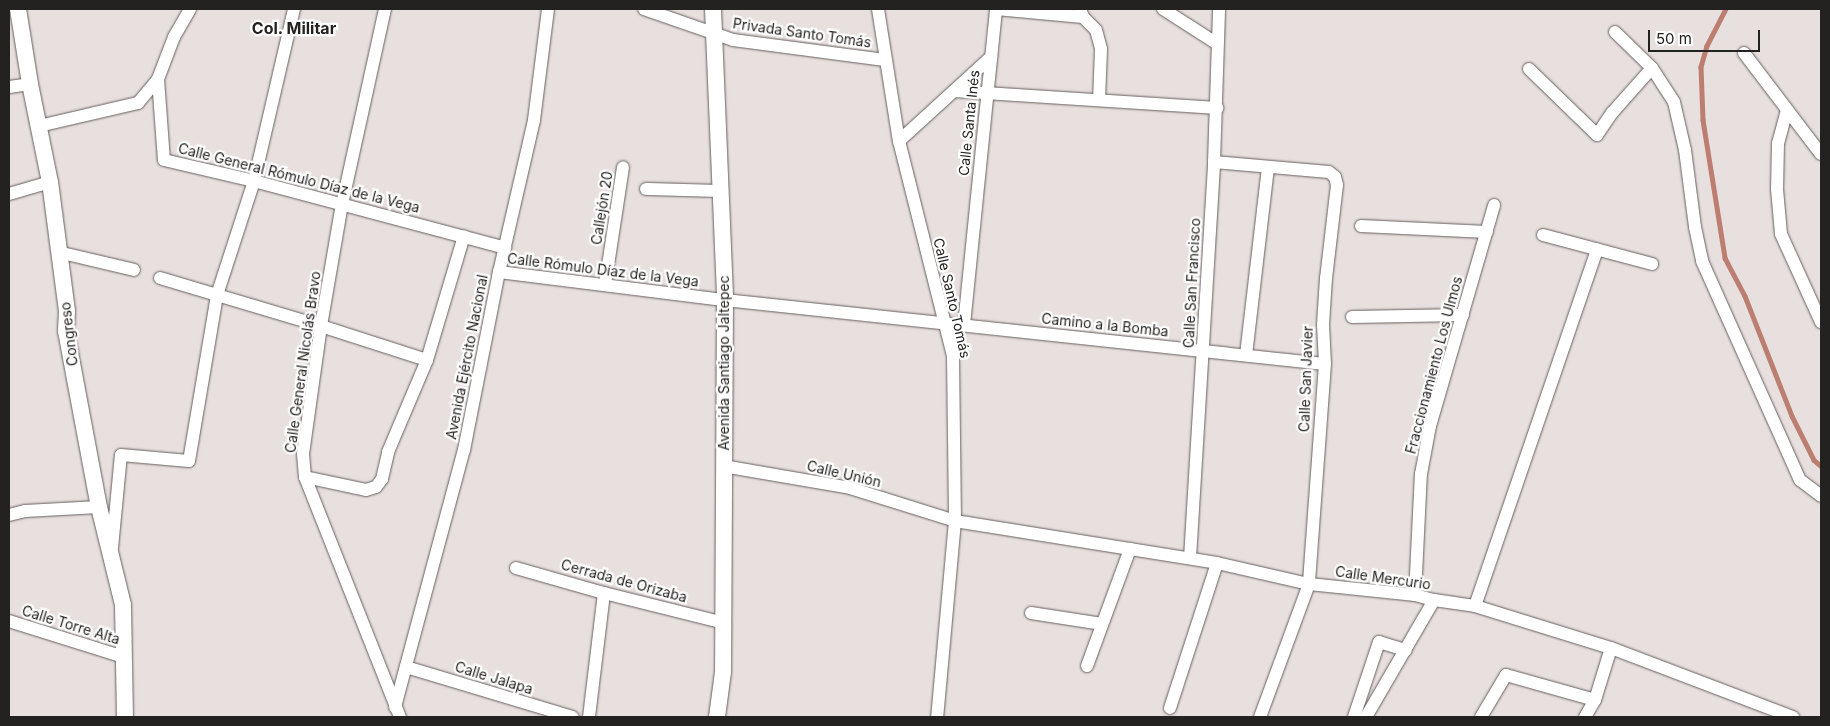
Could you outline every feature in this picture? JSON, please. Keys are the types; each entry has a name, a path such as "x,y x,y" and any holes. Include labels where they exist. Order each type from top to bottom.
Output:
{"street":[{"name":"Congreso","path":"18,9 30,84 50,182 67,312 66,331 99,507 123,605 125,717"},
{"path":"39,126 138,103 158,79 174,36 190,9"},
{"path":"112,556 121,455 189,461 217,295 254,180 294,9"},
{"name":"Calle General Nicolás Bravo","path":"385,9 342,204 321,326 303,454 304,477 396,714"},
{"name":"Avenida Ejército Nacional","path":"396,714 406,667 464,450 499,272 534,120 548,9"},
{"name":"Privada Santo Tomás","path":"644,9 733,40 886,60"},
{"name":"Avenida Santiago Jaltepec","path":"713,9 716,34 725,300 724,622 723,672 717,717"},
{"name":"Calle Santo Tomás","path":"878,9 899,141 953,356 955,521 937,717"},
{"name":"Calle Santa Inés","path":"964,325 996,9 1081,13 1096,30 1101,49 1099,100"},
{"path":"1163,9 1216,43"},
{"name":"Calle San Francisco","path":"1190,558 1214,162 1216,43 1219,9"},
{"path":"1615,32 1652,68 1674,102 1685,150 1695,227 1702,261 1800,480 1821,496"},
{"path":"1744,53 1821,154"},
{"path":"899,141 990,57"},
{"path":"1529,69 1597,135 1612,113 1652,68"},
{"name":"Calle General Rómulo Díaz de la Vega","path":"158,79 164,160 254,180 505,248"},
{"path":"9,87 30,84"},
{"path":"954,91 1216,108"},
{"path":"1787,110 1778,143 1777,189 1781,234 1821,322"},
{"path":"1214,162 1268,168 1246,355"},
{"name":"Callejón 20","path":"605,285 623,166"},
{"name":"Calle San Javier","path":"1260,717 1309,584 1324,364 1323,325 1325,288 1337,185 1336,177 1329,172 1268,168"},
{"path":"9,194 50,182"},
{"path":"646,189 722,191"},
{"name":"Fraccionamiento Los Ulmos","path":"1414,595 1421,474 1430,426 1494,205"},
{"path":"1361,226 1486,232"},
{"path":"1543,235 1652,264"},
{"path":"304,477 366,490 376,488 382,479 388,452 427,360 464,236"},
{"path":"1475,606 1597,249"},
{"path":"58,252 134,270"},
{"name":"Calle Rómulo Díaz de la Vega","path":"499,272 725,300 943,322"},
{"path":"160,278 427,360"},
{"path":"1352,317 1463,315"},
{"name":"Camino a la Bomba","path":"943,322 1324,364"},
{"name":"Calle Unión","path":"723,466 850,488 955,521"},
{"path":"9,514 25,511 99,507"},
{"name":"Calle Mercurio","path":"955,521 1190,558 1309,584 1414,595 1475,606 1611,648 1793,717"},
{"path":"1087,666 1130,549"},
{"path":"1170,708 1217,563"},
{"name":"Cerrada de Orizaba","path":"516,568 604,593 724,622"},
{"path":"589,717 604,593"},
{"path":"1366,717 1434,600"},
{"path":"1031,613 1102,624"},
{"name":"Calle Torre Alta","path":"9,621 124,657"},
{"path":"1354,717 1379,642 1406,650"},
{"path":"1585,717 1595,700 1611,648"},
{"name":"Calle Jalapa","path":"406,667 573,717"},
{"path":"1481,717 1506,676 1595,700"}],"waterway":[{"path":"1726,9 1707,46 1701,67 1703,120 1725,258 1745,296 1792,416 1814,460 1821,466"}],"district":[{"name":"Col. Militar","path":"294,28"}]}
